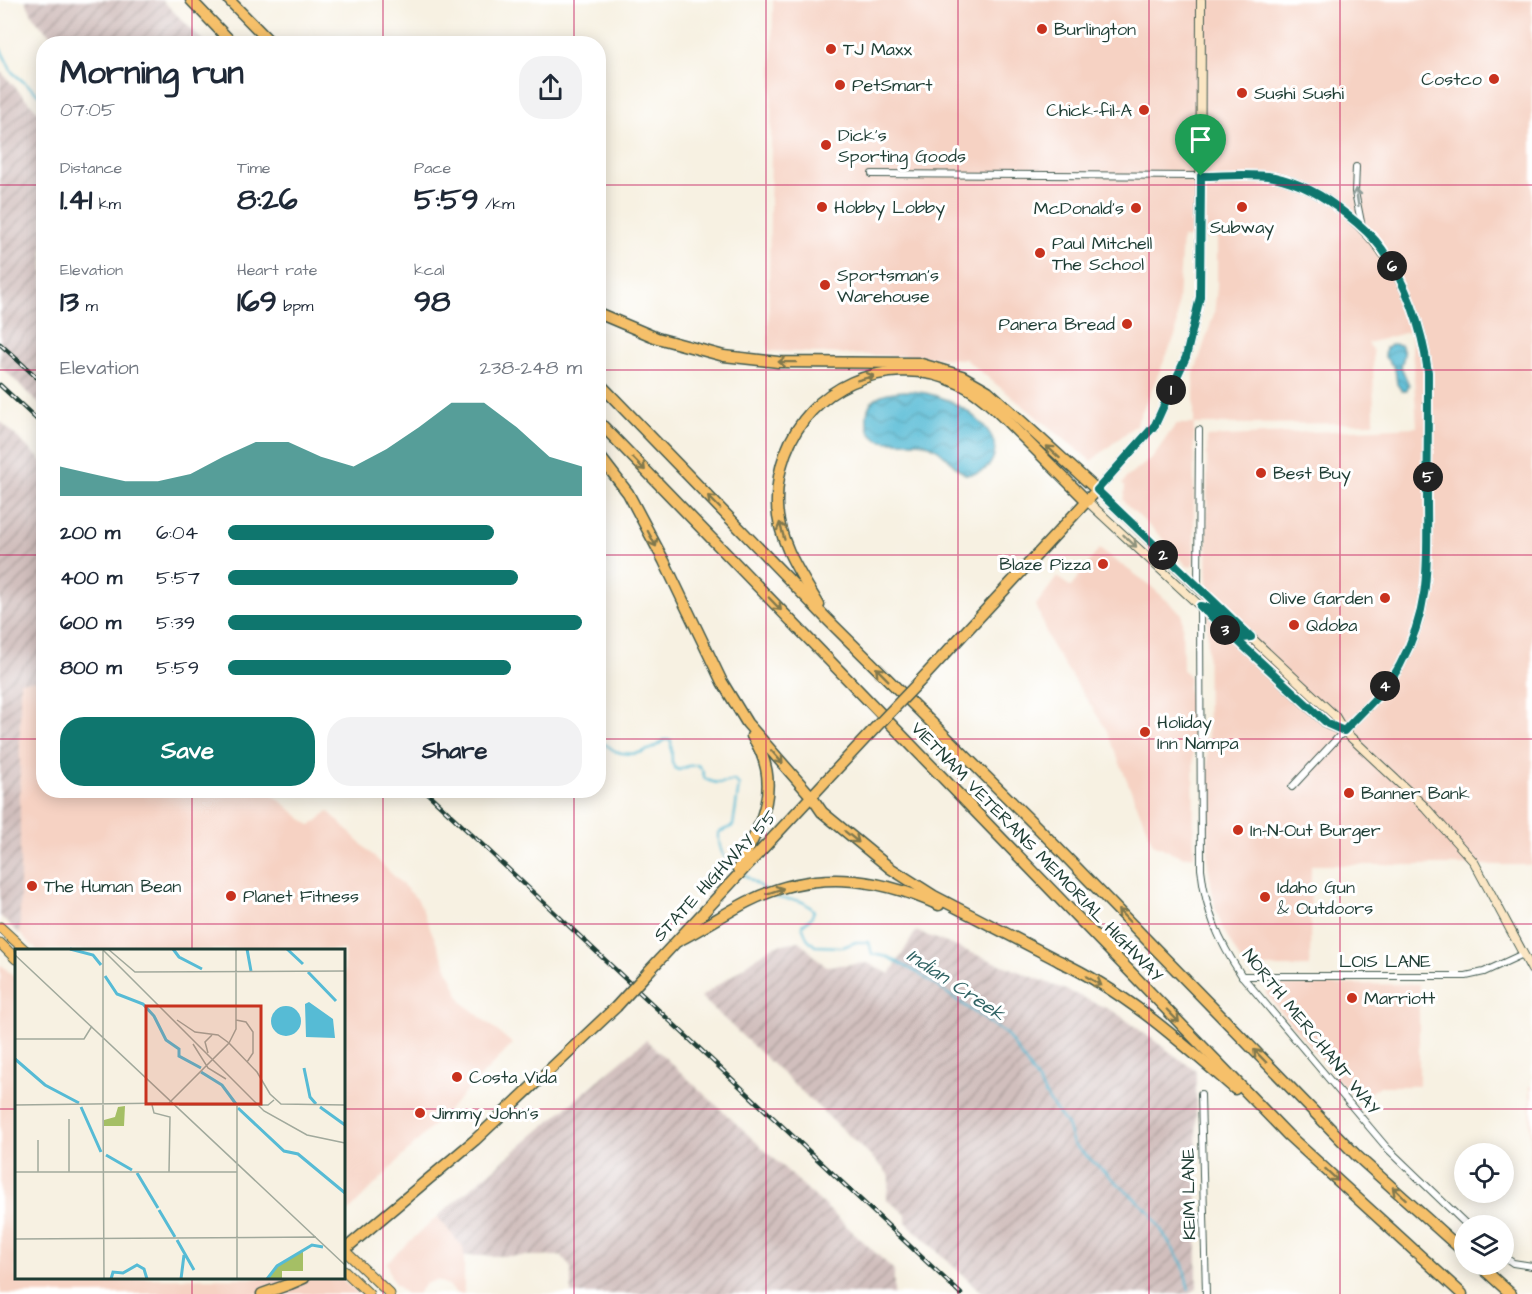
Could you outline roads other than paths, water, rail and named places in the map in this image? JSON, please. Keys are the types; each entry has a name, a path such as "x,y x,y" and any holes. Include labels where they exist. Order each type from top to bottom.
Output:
{"highway":[{"path":"191,0 225,36"},
{"path":"229,0 264,36"},
{"path":"606,316 657,338 724,356 778,362 918,363 962,375 988,391 1097,490"},
{"path":"828,620 787,548 780,528 777,487 780,468 800,423 817,405 838,389 861,378 891,372 916,371 936,375 960,384 984,399 1088,501"},
{"path":"606,390 828,620"},
{"name":"VIETNAM VETERANS MEMORIAL HIGHWAY","path":"606,430 1288,1135 1462,1294"},
{"path":"606,464 628,493 722,682 747,723 811,796 822,812 890,868 934,896 1065,964 1134,1006 1180,1041 1288,1135"},
{"name":"STATE HIGHWAY 55","path":"345,1249 475,1140 616,1007 1097,490"},
{"path":"682,600 698,644 719,684 757,743 764,760 768,780 763,819 732,881"},
{"name":"VIETNAM VETERANS MEMORIAL HIGHWAY","path":"828,620 1040,830 1357,1156 1454,1243"},
{"path":"678,941 747,902 775,890 834,879 864,881 898,888 1065,964"},
{"path":"1490,1275 1511,1294"},
{"path":"262,1294 301,1279"}],"main road":[{"path":"1201,0 1200,297 1186,357 1155,425 1097,490 1335,716 1344,731 1425,807 1474,862 1532,970"},
{"path":"1201,176 1271,177 1311,189 1334,204 1362,227 1381,248 1399,279 1424,342 1428,372 1427,580 1422,615 1413,640 1390,681 1344,731"},
{"path":"1088,501 1328,724 1344,731"},
{"path":"1200,606 1211,608 1243,638 1251,637"},
{"path":"0,927 23,949"},
{"path":"0,943 15,957"},
{"path":"345,1251 390,1294"},
{"path":"345,1271 369,1294"}],"street":[{"path":"1356,167 1355,192 1362,227"},
{"path":"872,174 1201,176"},
{"path":"1198,588 1199,430"},
{"name":"NORTH MERCHANT WAY","path":"1200,606 1201,869 1204,895 1222,946 1242,976 1387,1148 1457,1215"},
{"path":"1292,787 1344,731"},
{"name":"LOIS LANE","path":"1242,976 1466,976 1484,972 1523,954"},
{"name":"KEIM LANE","path":"1201,1094 1206,1294"},
{"path":"1514,1263 1532,1266"}],"water":[{"path":"1392,344 1400,345 1403,351 1401,367 1409,385 1406,391 1402,391 1397,384 1395,368 1385,357 1386,348"},
{"path":"904,391 927,393 948,400 976,418 988,431 994,444 993,459 988,467 979,472 965,474 931,445 919,442 891,442 874,437 867,421 869,406 883,394"}],"waterway":[{"name":"Indian Creek","path":"0,48 12,72 36,92"},
{"name":"Indian Creek","path":"606,745 615,751 628,754 654,747 664,740 671,740 672,763 675,768 679,770 698,765 705,779 720,783 734,780 739,785 733,826 719,832 720,847 724,856 734,867"},
{"name":"Indian Creek","path":"743,874 765,890"},
{"name":"Indian Creek","path":"772,895 777,898 797,900 814,911 811,918 802,925 807,938 815,946 843,947 856,942 869,942 872,954 888,957 918,973 1007,1035 1067,1125 1073,1144 1150,1212 1183,1265 1189,1290"}],"railway":[{"path":"0,344 36,377"},
{"path":"0,385 36,419"},
{"path":"433,798 961,1294"}],"place":[{"name":"Burlington","path":"1042,29"},
{"name":"TJ Maxx","path":"831,49"},
{"name":"Costco","path":"1494,79"},
{"name":"PetSmart","path":"840,85"},
{"name":"Sushi Sushi","path":"1242,93"},
{"name":"Chick-fil-A","path":"1144,110"},
{"name":"Dick's Sporting Goods","path":"826,145"},
{"name":"Hobby Lobby","path":"822,207"},
{"name":"Subway","path":"1242,207"},
{"name":"McDonald's","path":"1136,208"},
{"name":"Paul Mitchell The School","path":"1040,253"},
{"name":"Sportsman's Warehouse","path":"825,285"},
{"name":"Panera Bread","path":"1127,324"},
{"name":"Best Buy","path":"1261,473"},
{"name":"Blaze Pizza","path":"1103,564"},
{"name":"Olive Garden","path":"1385,598"},
{"name":"Qdoba","path":"1294,625"},
{"name":"Holiday Inn Nampa","path":"1145,732"},
{"name":"Banner Bank","path":"1349,793"},
{"name":"In-N-Out Burger","path":"1238,830"},
{"name":"The Human Bean","path":"32,886"},
{"name":"Planet Fitness","path":"231,896"},
{"name":"Idaho Gun & Outdoors","path":"1265,897"},
{"name":"Marriott","path":"1352,998"},
{"name":"Costa Vida","path":"457,1077"},
{"name":"Jimmy John's","path":"420,1113"}]}
